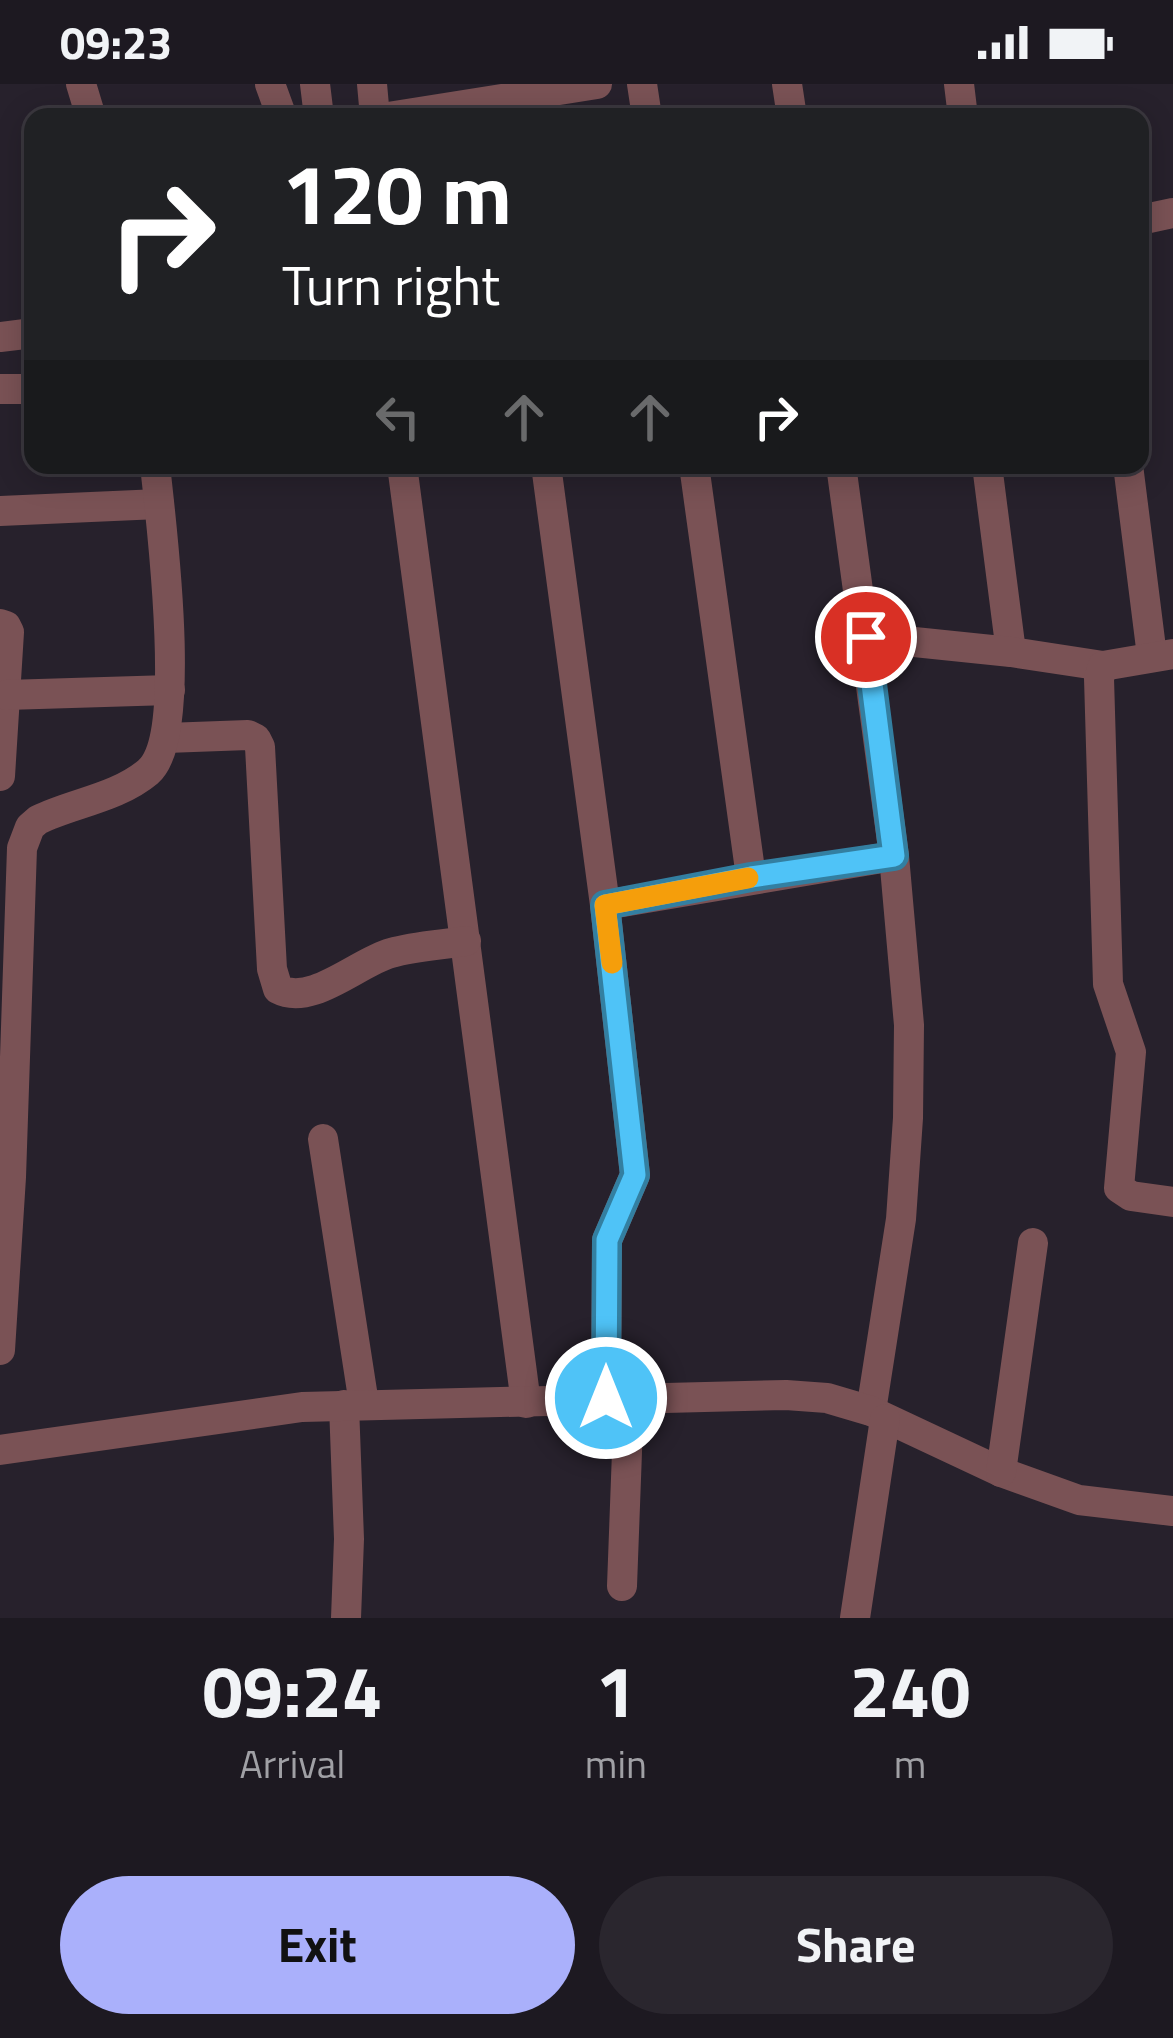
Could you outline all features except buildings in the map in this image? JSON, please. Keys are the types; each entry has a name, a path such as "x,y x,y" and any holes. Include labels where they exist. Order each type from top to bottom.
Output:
{"street":[{"path":"501,108 546,88 597,84"},
{"path":"0,1350 11,1177 10,887 22,848 15,822 127,786 154,765 166,738 170,690 156,474"},
{"path":"403,474 526,1403"},
{"path":"547,474 605,905 635,1175 607,1240 618,1398 622,1586"},
{"path":"695,474 751,877"},
{"path":"842,474 894,856 909,1025 901,1220 855,1618"},
{"path":"988,474 1011,652"},
{"path":"866,637 1103,666 1163,655 1130,474"},
{"path":"0,511 159,504"},
{"path":"0,624 9,632 0,776"},
{"path":"1103,666 1106,965 1112,1002 1131,1052 1118,1188 1131,1196 1173,1202"},
{"path":"6,695 170,690"},
{"path":"166,738 248,735 256,739 272,969 278,988 286,993 308,992 386,954 466,941"},
{"path":"605,905 894,856"},
{"path":"323,1138 354,1404 346,1618"},
{"path":"1001,1472 1034,1243"},
{"path":"0,1450 250,1413 354,1404 786,1395 827,1398 878,1415 1001,1472 1104,1505 1173,1511"}],"slow traffic":[{"path":"612,963 605,905 748,878"}],"route":[{"path":"606,1398 607,1240 635,1175 605,905 894,856 866,637"}]}
